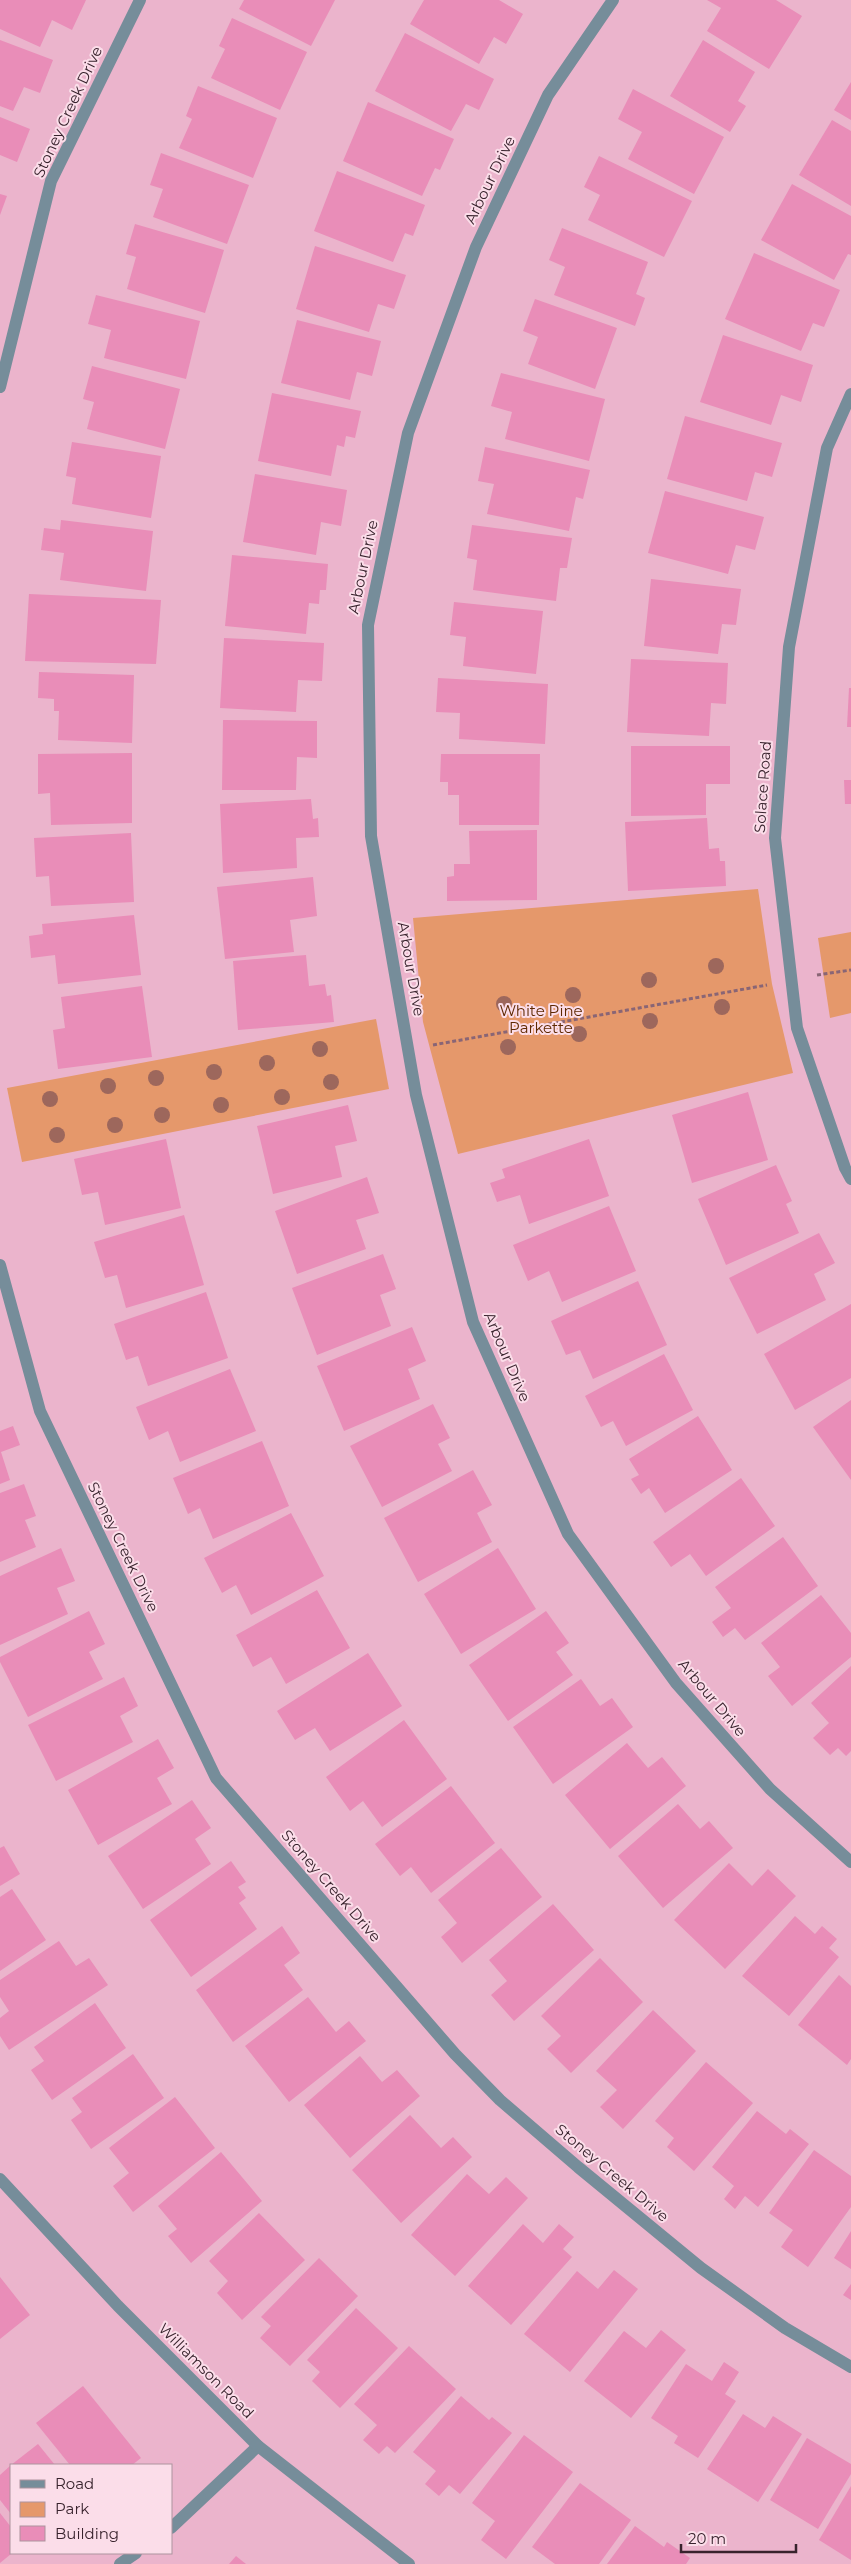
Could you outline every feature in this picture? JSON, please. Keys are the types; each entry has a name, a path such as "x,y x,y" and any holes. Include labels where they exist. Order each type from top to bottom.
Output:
{"street":[{"name":"Stoney Creek Drive","path":"0,387 51,181 140,0"},
{"name":"Arbour Drive","path":"613,0 548,96 476,247 408,433 368,625 371,836 416,1095 473,1322 568,1534 676,1683 770,1789 851,1862"},
{"name":"Solace Road","path":"851,394 826,448 788,647 775,838 796,1028 844,1168 851,1179"},
{"name":"Stoney Creek Drive","path":"0,1265 40,1410 216,1778 455,2054 500,2100 701,2268 784,2328 851,2367"},
{"name":"Williamson Road","path":"0,2178 118,2306 258,2446 410,2564"},
{"path":"172,2527 258,2446"},
{"path":"120,2564 135,2554"}],"path":[{"path":"409,1050 851,970"}],"green space":[{"name":"White Pine Parkette","path":"758,889 772,984 793,1073 458,1154 423,1022 413,918"},
{"path":"851,932 851,1013 830,1018 818,938"},
{"path":"376,1019 389,1089 22,1162 7,1088"}],"building":[{"path":"0,0 86,0 72,30 52,20 40,47 0,29"},
{"path":"244,0 335,0 311,46 239,9"},
{"path":"424,0 499,0 523,14 506,44 494,37 479,64 410,24"},
{"path":"707,0 776,0 802,16 769,69 707,31 721,8"},
{"path":"232,18 307,52 280,110 211,78 225,49 219,46"},
{"path":"405,33 494,79 479,110 466,104 451,131 375,91"},
{"path":"0,40 53,60 40,93 24,87 13,111 0,106"},
{"path":"703,40 755,72 738,101 746,106 730,132 670,96"},
{"path":"851,82 851,120 834,110"},
{"path":"198,86 277,118 253,178 179,148 192,119 186,116"},
{"path":"633,89 724,137 694,194 628,159 642,132 618,119"},
{"path":"368,102 454,139 440,170 435,168 422,196 343,161"},
{"path":"0,117 30,129 17,162 0,155"},
{"path":"832,120 851,131 851,206 799,175"},
{"path":"161,153 249,185 227,244 153,217 163,189 150,185"},
{"path":"599,156 692,201 664,257 588,220 600,195 584,187"},
{"path":"337,171 425,205 413,236 405,233 393,262 314,231"},
{"path":"792,184 851,216 851,255 848,254 834,280 761,240"},
{"path":"0,194 7,196 0,215"},
{"path":"135,224 224,250 205,313 127,289 136,257 126,254"},
{"path":"562,228 648,262 636,294 645,298 635,326 554,295 565,267 549,260"},
{"path":"315,246 406,275 394,309 378,304 369,332 296,309"},
{"path":"754,253 840,290 824,327 813,323 801,351 725,319"},
{"path":"96,295 200,321 186,379 104,358 111,330 88,324"},
{"path":"535,299 617,328 595,389 528,364 538,337 523,331"},
{"path":"297,320 381,341 372,376 357,372 350,400 281,383"},
{"path":"723,335 813,365 801,402 781,395 771,425 700,402"},
{"path":"92,366 180,389 165,449 87,429 94,402 83,399"},
{"path":"501,373 605,399 589,461 505,439 512,412 491,406"},
{"path":"272,393 361,411 355,438 346,436 344,447 337,445 331,476 258,461"},
{"path":"685,416 782,443 772,477 755,472 747,501 667,479"},
{"path":"72,442 161,456 151,518 72,504 76,478 66,476"},
{"path":"485,447 590,470 583,499 576,497 569,531 487,514 494,484 478,481"},
{"path":"255,474 347,490 341,526 321,522 316,555 243,542"},
{"path":"665,491 764,517 755,550 736,545 728,574 648,553"},
{"path":"61,520 153,531 146,591 60,580 64,553 41,550 44,528 60,530"},
{"path":"472,525 572,538 567,568 560,568 556,601 473,590 477,560 467,558"},
{"path":"232,555 328,564 326,590 320,590 319,604 309,603 306,634 225,626"},
{"path":"651,579 741,589 736,625 722,624 718,654 644,646"},
{"path":"29,594 161,600 156,664 25,661"},
{"path":"454,602 543,611 536,674 463,666 466,637 450,635"},
{"path":"224,638 324,643 322,681 298,680 296,712 220,708"},
{"path":"631,659 728,663 726,704 711,703 709,736 627,732"},
{"path":"39,672 134,675 132,743 58,740 59,711 54,711 54,699 38,698"},
{"path":"438,678 548,684 545,744 459,739 460,713 436,712"},
{"path":"849,688 851,688 851,727 847,727"},
{"path":"223,720 317,721 317,758 297,757 296,790 222,790"},
{"path":"631,746 730,746 730,784 706,784 706,815 631,816"},
{"path":"132,753 132,823 51,825 50,793 38,794 38,754"},
{"path":"441,754 540,754 539,825 459,825 459,795 448,795 448,782 440,782"},
{"path":"844,780 851,780 851,804 845,804"},
{"path":"311,799 313,819 318,818 319,837 296,838 297,868 223,873 220,804"},
{"path":"707,818 709,849 719,848 720,861 725,861 726,886 628,891 625,822"},
{"path":"537,830 537,900 447,901 447,877 454,876 454,864 470,864 469,831"},
{"path":"131,833 134,902 51,906 49,876 36,877 34,838"},
{"path":"313,877 317,916 290,920 294,952 225,959 217,887"},
{"path":"134,915 141,975 58,984 55,955 31,958 29,936 43,934 42,924"},
{"path":"306,955 309,986 325,984 327,996 331,995 334,1022 238,1030 233,961"},
{"path":"142,986 152,1057 58,1069 53,1030 65,1028 61,997"},
{"path":"748,1092 768,1160 692,1183 672,1115"},
{"path":"348,1105 357,1141 335,1146 342,1177 273,1194 257,1126"},
{"path":"166,1139 181,1208 105,1225 98,1192 82,1195 74,1159"},
{"path":"589,1139 609,1196 529,1224 520,1195 497,1202 490,1183 505,1178 502,1169"},
{"path":"776,1165 792,1201 786,1204 799,1233 726,1265 698,1199"},
{"path":"367,1177 379,1213 356,1220 366,1249 297,1274 275,1211"},
{"path":"609,1206 636,1271 562,1302 549,1271 528,1281 513,1245"},
{"path":"184,1215 204,1285 126,1308 117,1275 105,1278 94,1242"},
{"path":"819,1233 835,1263 814,1274 826,1300 757,1334 729,1278"},
{"path":"383,1254 396,1289 380,1295 391,1326 317,1355 292,1288"},
{"path":"638,1281 667,1345 593,1379 580,1350 566,1355 551,1321"},
{"path":"206,1292 228,1358 148,1386 138,1356 126,1360 114,1324"},
{"path":"851,1304 851,1378 795,1410 764,1354"},
{"path":"412,1327 426,1361 408,1369 420,1399 344,1431 317,1366"},
{"path":"664,1354 693,1410 626,1446 613,1421 601,1427 585,1396"},
{"path":"230,1369 256,1431 180,1462 168,1431 149,1440 136,1407"},
{"path":"851,1400 851,1480 813,1427"},
{"path":"433,1404 450,1438 438,1444 452,1471 382,1507 350,1446"},
{"path":"698,1416 732,1470 665,1513 649,1488 641,1494 631,1479 639,1475 629,1459"},
{"path":"13,1426 20,1445 1,1452 10,1480 0,1484 0,1431"},
{"path":"262,1441 289,1506 213,1539 200,1508 188,1514 173,1478"},
{"path":"473,1470 492,1505 477,1513 492,1542 418,1582 384,1518"},
{"path":"741,1478 775,1526 706,1576 690,1554 671,1567 653,1542"},
{"path":"24,1484 36,1516 25,1520 36,1547 0,1562 0,1493"},
{"path":"291,1513 324,1576 251,1615 236,1585 222,1593 204,1558"},
{"path":"783,1537 818,1586 745,1640 735,1628 723,1637 712,1622 731,1608 715,1587"},
{"path":"61,1548 75,1581 57,1588 68,1614 0,1645 0,1576"},
{"path":"498,1548 536,1609 461,1654 424,1594"},
{"path":"317,1590 350,1648 286,1684 271,1657 253,1667 236,1635"},
{"path":"821,1595 851,1633 851,1657 792,1706 768,1676 780,1667 761,1643"},
{"path":"89,1611 105,1644 89,1652 103,1679 28,1717 0,1662 0,1657"},
{"path":"546,1611 569,1643 556,1652 573,1675 508,1721 469,1665"},
{"path":"368,1653 402,1706 330,1751 315,1728 295,1740 277,1711"},
{"path":"851,1666 851,1751 846,1756 838,1748 830,1755 813,1738 829,1723 811,1703"},
{"path":"124,1677 138,1706 120,1716 133,1742 56,1781 28,1725"},
{"path":"581,1679 600,1706 612,1698 633,1727 553,1784 513,1727"},
{"path":"404,1720 447,1779 382,1827 363,1801 350,1811 326,1777"},
{"path":"158,1739 174,1768 157,1778 172,1804 98,1845 68,1790"},
{"path":"627,1743 648,1768 662,1757 686,1786 610,1849 565,1795"},
{"path":"451,1786 495,1843 431,1893 411,1867 400,1876 375,1844"},
{"path":"192,1800 211,1828 195,1839 211,1864 143,1909 108,1856"},
{"path":"678,1804 700,1829 709,1821 733,1848 663,1908 618,1856"},
{"path":"4,1846 20,1874 0,1886 0,1848"},
{"path":"501,1848 542,1897 462,1963 441,1937 457,1923 438,1900"},
{"path":"231,1861 246,1882 238,1887 246,1898 239,1903 257,1929 191,1977 150,1920"},
{"path":"729,1863 752,1886 768,1869 796,1896 725,1969 674,1920"},
{"path":"12,1889 46,1940 0,1971 0,1897"},
{"path":"553,1904 594,1950 514,2021 491,1995 507,1981 489,1960"},
{"path":"795,1916 815,1934 822,1926 837,1939 829,1948 839,1957 789,2016 742,1976"},
{"path":"282,1926 300,1953 284,1965 303,1990 233,2042 196,1990"},
{"path":"59,1941 76,1966 89,1958 108,1985 9,2050 0,2036 0,2018 9,2011 0,1997 0,1980"},
{"path":"600,1958 643,2002 571,2073 547,2049 561,2036 541,2016"},
{"path":"839,1975 851,1986 851,2059 847,2065 798,2025"},
{"path":"308,1997 336,2032 349,2021 366,2041 289,2102 245,2046"},
{"path":"95,2003 126,2048 52,2100 31,2070 44,2061 34,2047"},
{"path":"653,2010 696,2051 623,2129 600,2107 617,2090 596,2071"},
{"path":"133,2054 164,2098 91,2149 71,2120 82,2112 72,2098"},
{"path":"360,2056 382,2082 397,2070 420,2096 350,2158 304,2105"},
{"path":"706,2062 753,2103 694,2171 667,2147 674,2138 655,2121"},
{"path":"175,2097 215,2148 133,2212 113,2186 129,2173 109,2148"},
{"path":"757,2111 786,2134 790,2129 809,2144 758,2207 745,2196 735,2209 724,2199 734,2186 712,2167"},
{"path":"410,2115 441,2148 453,2137 472,2157 401,2223 352,2170"},
{"path":"814,2150 851,2176 851,2207 808,2267 781,2247 793,2230 769,2213"},
{"path":"221,2152 262,2201 191,2263 168,2236 177,2229 158,2206"},
{"path":"467,2174 489,2194 506,2177 528,2198 455,2276 411,2235"},
{"path":"259,2213 305,2260 242,2320 217,2293 228,2281 209,2261"},
{"path":"523,2224 543,2243 559,2224 574,2237 563,2249 572,2257 511,2325 468,2286"},
{"path":"851,2231 851,2269 834,2258"},
{"path":"319,2258 358,2296 290,2366 260,2338 271,2326 261,2317"},
{"path":"614,2270 638,2289 570,2372 524,2334 577,2271 598,2289"},
{"path":"0,2277 30,2315 0,2339"},
{"path":"851,2284 851,2300 843,2295"},
{"path":"356,2308 398,2348 340,2408 312,2381 320,2372 307,2360"},
{"path":"661,2330 686,2350 631,2418 584,2381 624,2331 646,2348"},
{"path":"409,2346 456,2389 395,2453 387,2446 379,2454 363,2440 377,2425 354,2404"},
{"path":"724,2362 739,2372 725,2394 736,2401 698,2458 674,2443 678,2436 651,2418 686,2364 712,2381"},
{"path":"83,2386 141,2458 133,2464 69,2464 36,2423"},
{"path":"461,2396 489,2420 492,2417 512,2433 460,2494 449,2485 439,2496 425,2484 436,2471 413,2452"},
{"path":"743,2414 765,2428 773,2416 802,2434 758,2502 707,2469"},
{"path":"524,2435 573,2472 506,2559 481,2540 495,2521 472,2503"},
{"path":"807,2438 851,2464 851,2474 818,2529 770,2500"},
{"path":"38,2444 54,2464 12,2464"},
{"path":"10,2466 10,2513 0,2500 0,2475"},
{"path":"580,2483 631,2520 599,2564 555,2564 532,2547"},
{"path":"851,2486 851,2560 819,2540"},
{"path":"0,2513 10,2526 11,2554 0,2563"},
{"path":"635,2526 664,2547 667,2542 690,2558 686,2564 607,2564"},
{"path":"236,2556 246,2564 229,2564"}]}
